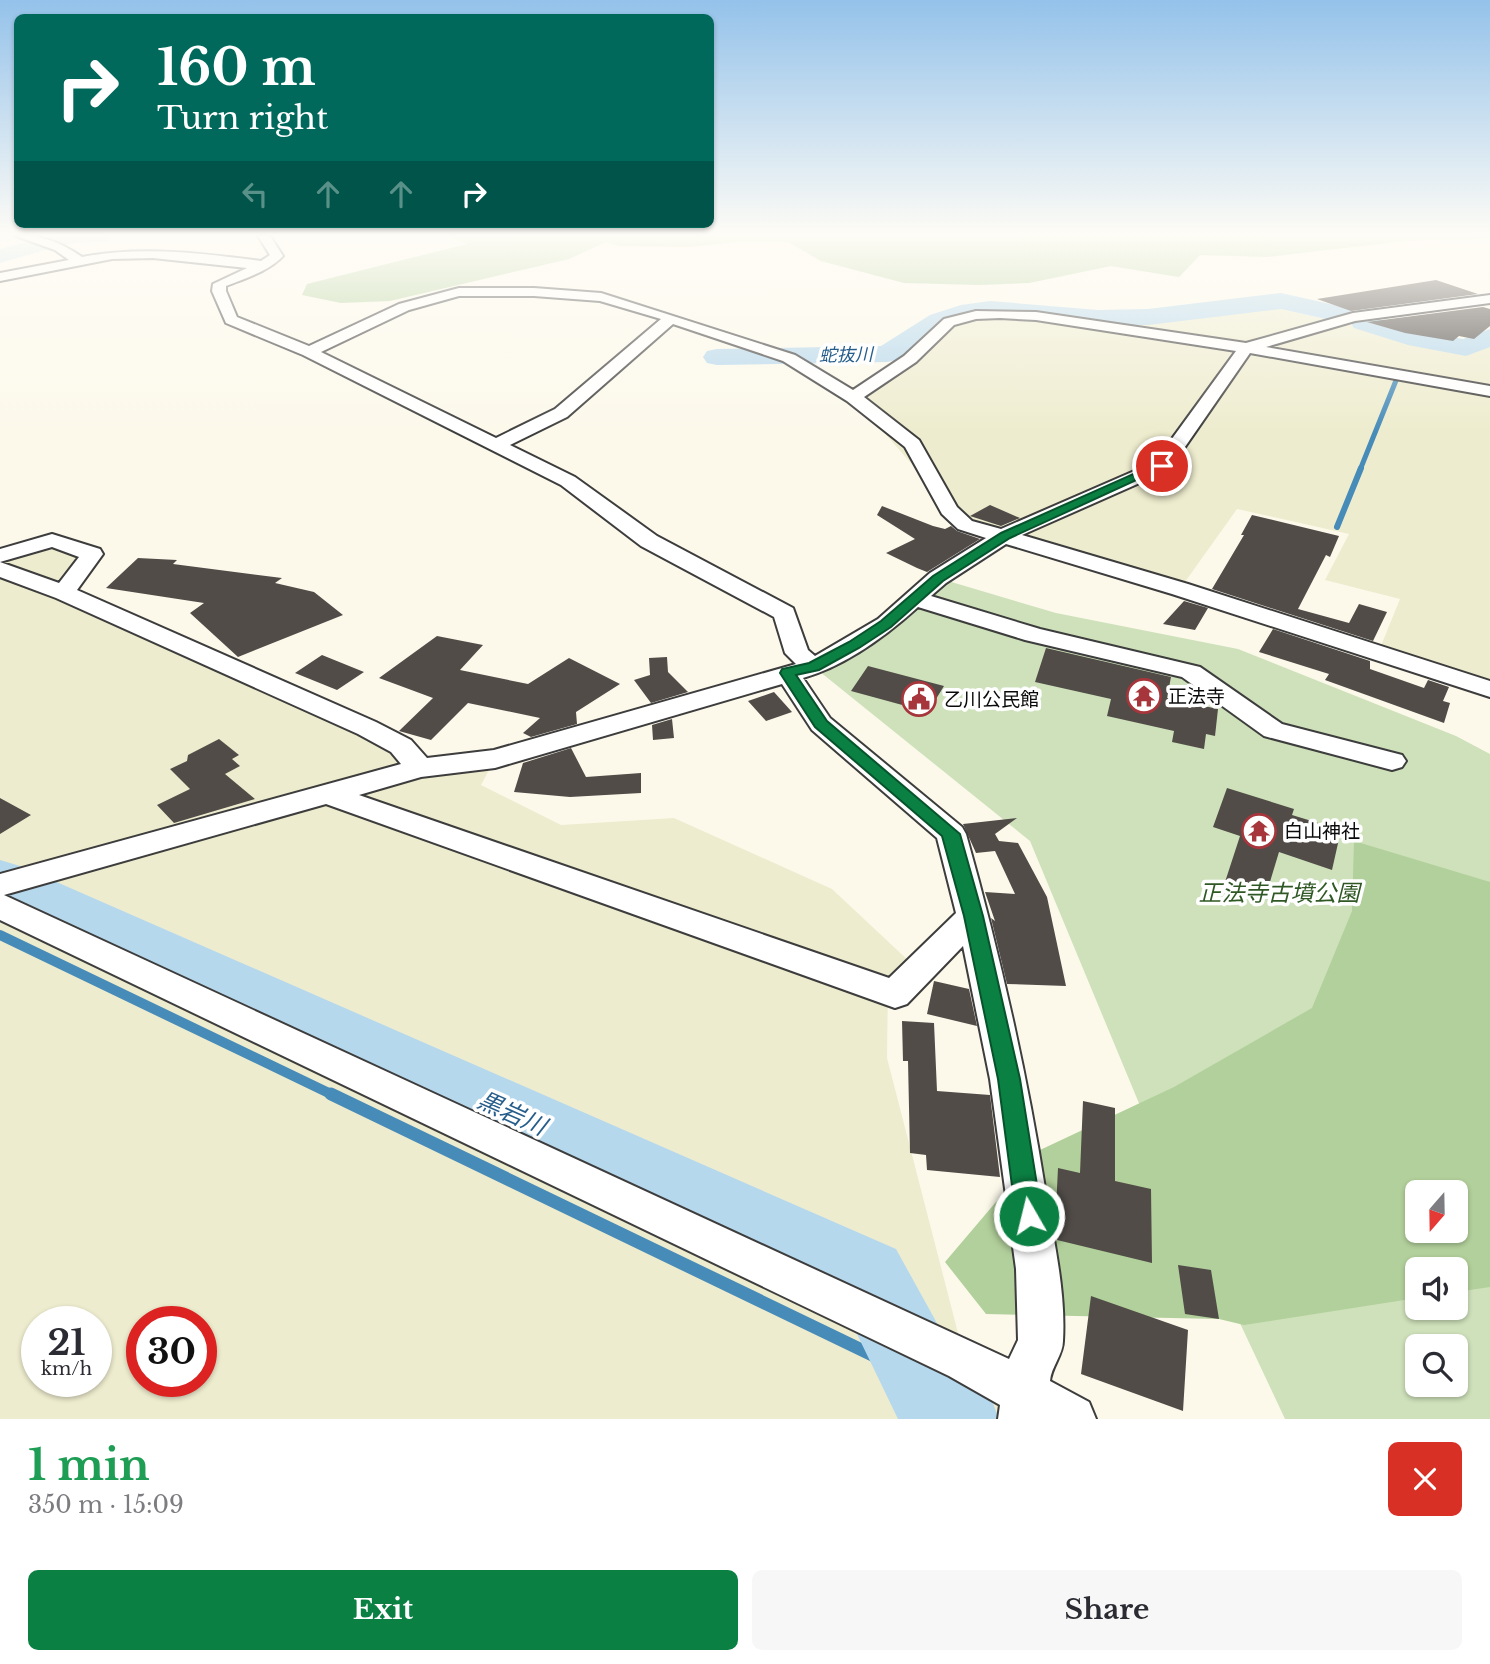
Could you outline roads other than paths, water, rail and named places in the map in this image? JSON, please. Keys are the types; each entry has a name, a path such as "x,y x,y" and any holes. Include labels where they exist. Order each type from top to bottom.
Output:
{"street":[{"path":"224,302 231,320 309,352 568,481 649,541 785,612 801,670 821,724 951,834 973,916 1009,1079 1037,1269 1041,1344 1028,1368 1024,1407"},
{"path":"309,352 404,307 422,302"},
{"path":"618,302 789,358 810,369 853,397 913,444 950,510 965,525 1490,688"},
{"path":"0,885 420,768 495,759 801,670 886,624 938,578 1005,536 1162,466 1246,348 1353,317 1461,302"},
{"path":"853,397 910,359 949,322 976,315 1036,316 1246,348 1490,391"},
{"path":"496,445 561,412 671,318"},
{"path":"0,556 52,540 92,554 64,593"},
{"path":"0,569 64,593 367,728 401,746 420,768"},
{"path":"915,599 1033,635 1191,672 1273,730 1392,761"},
{"path":"330,795 895,994 973,916"},
{"path":"0,906 965,1360 1024,1407 1072,1419"}],"waterway":[{"name":"蛇抜川","path":"717,357 887,354 939,321 961,313 990,309 1098,318 1148,317 1271,302"},
{"name":"蛇抜川","path":"1286,302 1339,314"},
{"name":"蛇抜川","path":"1363,322 1418,339 1466,348 1490,337"},
{"path":"1360,470 1397,378 1405,379"},
{"path":"1337,527 1361,468"},
{"name":"黒岩川","path":"0,880 869,1276 934,1402 957,1418"},
{"path":"0,935 335,1096"},
{"path":"331,1094 922,1379"}],"place":[{"name":"正法寺","path":"1144,696"},
{"name":"乙川公民館","path":"919,699"},
{"name":"白山神社","path":"1259,831"}],"park label":[{"name":"正法寺古墳公園","path":"1279,893"}]}
